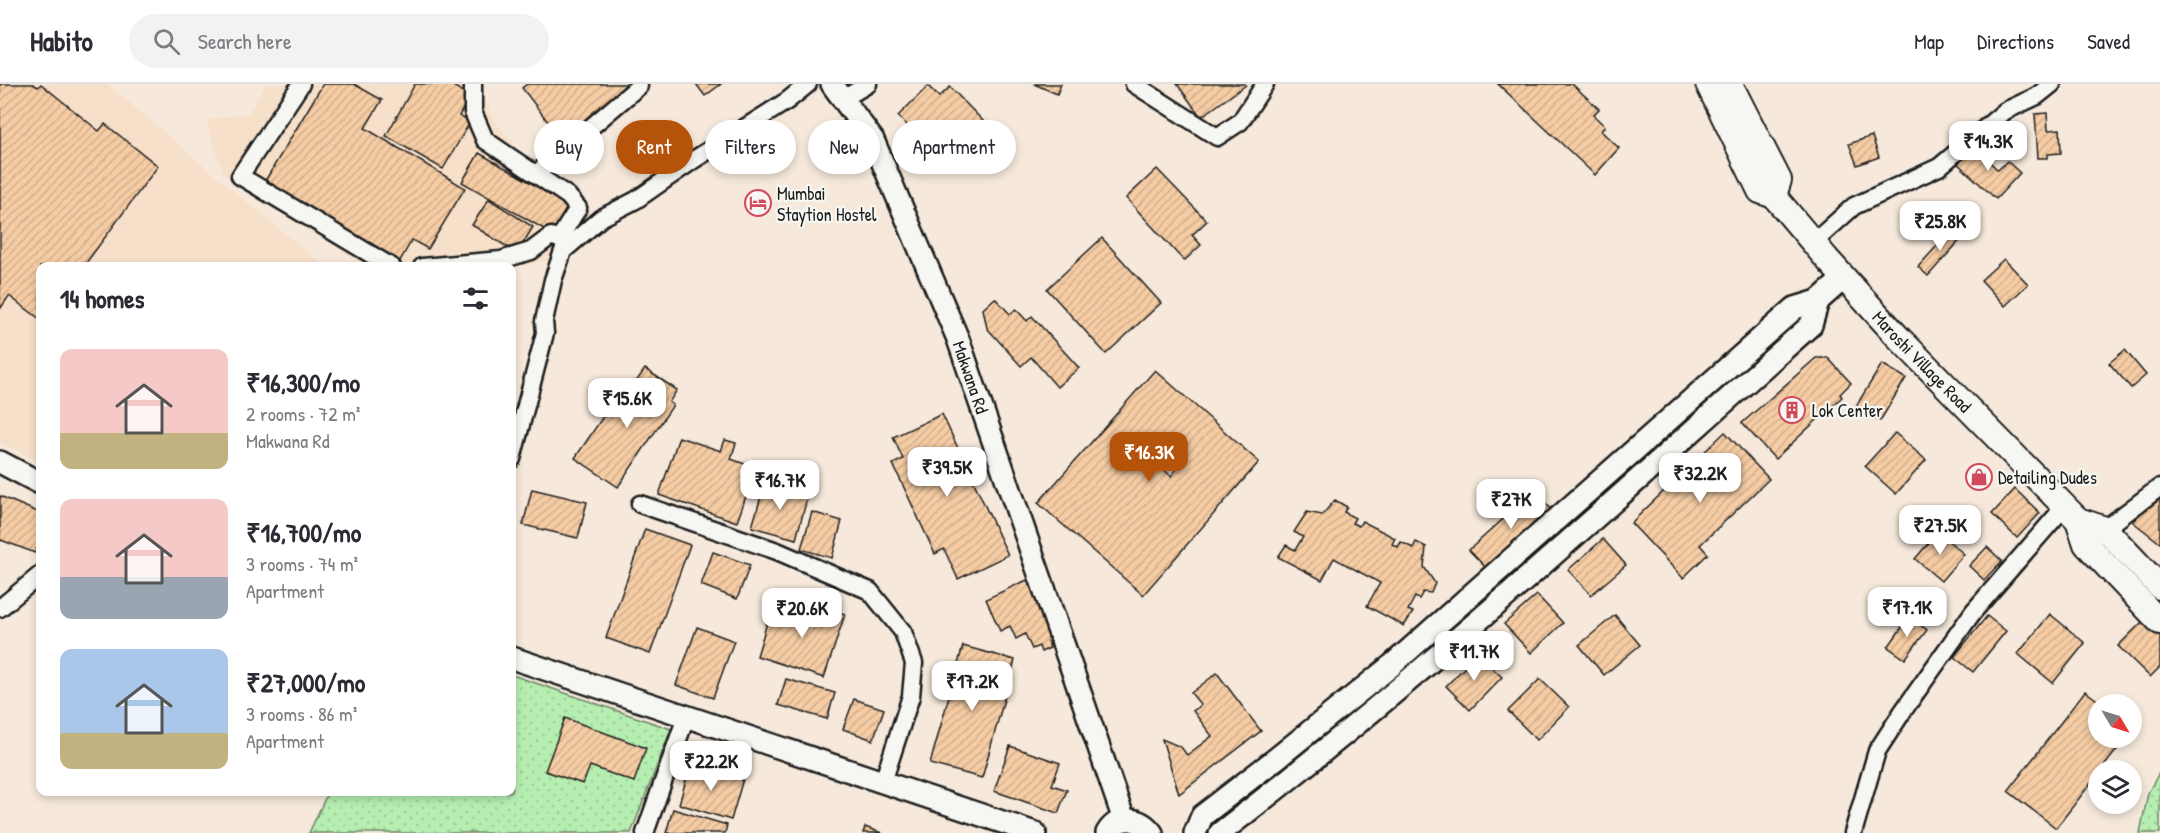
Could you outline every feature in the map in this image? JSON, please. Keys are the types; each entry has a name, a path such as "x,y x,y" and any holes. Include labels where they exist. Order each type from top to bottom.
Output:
{"main road":[{"name":"Maroshi Village Road","path":"1708,84 1760,191 1774,196 1898,337 2072,513 2105,529 2160,587"},
{"path":"1730,84 1779,180 1774,196"},
{"name":"Maroshi Village Road","path":"2072,513 2086,544 2160,622"}],"street":[{"path":"301,84 240,176 384,262"},
{"path":"473,84 473,112 485,140 534,173"},
{"path":"516,444 545,333 544,321 553,280 564,251 601,218 636,200 695,159 787,101 808,84"},
{"path":"837,91 868,84"},
{"path":"1134,84 1217,137 1240,122 1265,84"},
{"path":"1813,243 1854,206 1939,167 2005,111 2037,96 2052,84"},
{"path":"599,120 639,86"},
{"name":"Makwana Rd","path":"837,91 873,140 958,339 1116,826"},
{"path":"478,262 501,260 531,250 551,236 559,239 578,208 568,196 536,174"},
{"path":"1195,833 1202,816 1392,665 1796,308 1818,301 1844,278"},
{"path":"1220,833 1293,777 1408,682 1811,325 1818,301"},
{"path":"0,462 36,481"},
{"path":"2086,544 2160,487"},
{"path":"640,504 777,551 870,591 903,632 914,663 911,696 883,782"},
{"path":"1853,833 1877,751 1897,721 1973,612 2072,513"},
{"path":"0,608 36,578"},
{"path":"516,659 1035,833"},
{"path":"645,833 686,717"},
{"path":"1116,826 1138,821 1146,825 1152,833"}],"shaded area":[{"path":"0,84 107,84 319,262 36,262 36,460 0,443"},
{"path":"266,84 473,84 481,90 494,120 524,157 534,164 534,174 547,174 587,203 548,261 516,265 516,262 359,262 223,173 206,120 248,113"}],"green space":[{"path":"516,676 671,729 631,833 309,833 326,796 516,796"},
{"path":"2160,771 2160,833 2140,833 2148,793"}],"building":[{"path":"0,84 33,84 38,87 41,84 99,131 105,124 158,166 87,262 36,262 36,316 9,296 0,309"},
{"path":"323,84 354,84 382,100 365,128 465,188 428,249 412,240 399,262 390,262 262,186"},
{"path":"415,84 450,84 470,96 459,116 470,122 443,169 386,136"},
{"path":"527,84 630,84 632,87 588,120 547,120 522,88"},
{"path":"696,84 721,84 705,96"},
{"path":"1034,84 1061,84 1057,94"},
{"path":"1177,84 1245,84 1246,85 1201,117"},
{"path":"1498,84 1572,84 1599,109 1593,115 1605,126 1601,131 1619,148 1595,175"},
{"path":"928,86 939,97 950,87 982,120 902,120 898,116"},
{"path":"2047,113 2048,130 2060,129 2061,153 2048,154 2048,158 2038,158 2035,114"},
{"path":"1872,136 1879,157 1857,165 1849,144"},
{"path":"1973,146 1998,170 2007,161 2020,173 1996,199 1957,163"},
{"path":"479,153 575,208 558,237 462,182"},
{"path":"1157,169 1207,221 1192,235 1201,245 1184,261 1126,198"},
{"path":"489,199 533,227 517,253 472,225"},
{"path":"1953,228 1963,237 1928,276 1918,267"},
{"path":"1102,238 1161,303 1106,354 1047,289"},
{"path":"2004,259 2028,284 2005,306 1981,280"},
{"path":"995,298 1010,314 1016,309 1027,321 1032,316 1079,368 1057,387 1031,357 1021,366 987,328 983,309"},
{"path":"2125,350 2146,375 2131,388 2109,363"},
{"name":"Lok Center","path":"1816,358 1828,358 1851,383 1840,394 1842,397 1775,459 1742,423"},
{"path":"1882,364 1906,378 1880,421 1856,406"},
{"path":"645,369 677,390 669,402 673,405 618,487 575,458 615,399 621,403"},
{"path":"1155,370 1259,462 1143,595 1038,503","holes":["1167,439 1187,457 1171,476 1150,457"]},
{"path":"942,414 1008,555 958,579 944,549 935,554 893,464 903,459 893,437"},
{"path":"1725,432 1769,479 1700,545 1708,554 1683,578 1631,523"},
{"path":"1895,433 1926,460 1896,494 1865,466"},
{"path":"679,437 721,451 725,440 736,443 731,459 756,468 737,522 659,495"},
{"path":"765,483 808,495 796,539 752,527"},
{"path":"532,489 587,502 578,538 523,525"},
{"path":"2015,489 2040,513 2017,538 1992,514"},
{"path":"1534,491 1552,510 1487,569 1469,550"},
{"path":"0,496 36,511 35,553 1,540 0,542"},
{"path":"2154,496 2160,501 2160,543 2133,522"},
{"path":"1335,500 1347,507 1344,512 1355,518 1352,523 1359,526 1362,521 1395,538 1392,544 1398,547 1401,542 1413,548 1416,542 1426,547 1424,567 1435,583 1431,593 1423,592 1419,599 1415,597 1408,610 1413,612 1404,626 1367,606 1380,583 1334,558 1322,580 1278,557 1286,545 1295,550 1303,537 1294,532 1307,512 1322,515"},
{"path":"812,512 842,521 832,558 801,549"},
{"path":"645,529 690,545 650,654 606,638"},
{"path":"1938,532 1964,554 1941,581 1915,559"},
{"path":"1603,539 1626,565 1591,595 1568,570"},
{"path":"1987,547 2002,561 1984,580 1969,566"},
{"path":"713,552 750,565 737,599 701,585"},
{"path":"1027,580 1054,638 1048,641 1050,648 1041,652 1039,646 1032,649 1025,634 1016,639 1010,626 1000,631 986,599"},
{"path":"1537,595 1563,623 1531,653 1504,624"},
{"path":"815,605 845,614 824,678 757,656 772,606 810,619"},
{"path":"2050,614 2085,643 2053,683 2018,654"},
{"path":"1615,615 1640,645 1604,675 1579,645"},
{"path":"1987,616 2006,631 1973,672 1954,657"},
{"path":"1909,617 1927,630 1905,659 1888,647"},
{"path":"2145,619 2160,634 2160,667 2150,677 2118,646"},
{"path":"697,627 734,641 713,698 676,685"},
{"path":"963,646 1015,660 982,778 930,764"},
{"path":"1478,654 1502,677 1470,710 1446,686"},
{"path":"1217,673 1261,731 1179,794 1162,739 1181,747 1187,755 1212,736 1193,711 1201,705 1191,693"},
{"path":"786,679 835,693 827,719 778,705"},
{"path":"1540,679 1569,707 1537,740 1508,711"},
{"path":"2085,691 2089,694 2088,748 2118,748 2109,760 2088,760 2088,787 2056,828 2008,791"},
{"path":"854,699 884,709 873,740 843,729"},
{"path":"565,718 646,748 634,782 590,766 583,784 545,771"},
{"path":"1010,746 1060,763 1052,785 1067,790 1058,813 994,791"},
{"path":"691,763 743,779 731,820 679,804"},
{"path":"673,809 727,825 725,833 666,833"},
{"path":"865,827 882,833 863,833"}],"place":[{"name":"Mumbai Staytion Hostel","path":"758,203"},
{"name":"Lok Center","path":"1792,410"},
{"name":"Detailing Dudes","path":"1979,477"}]}
